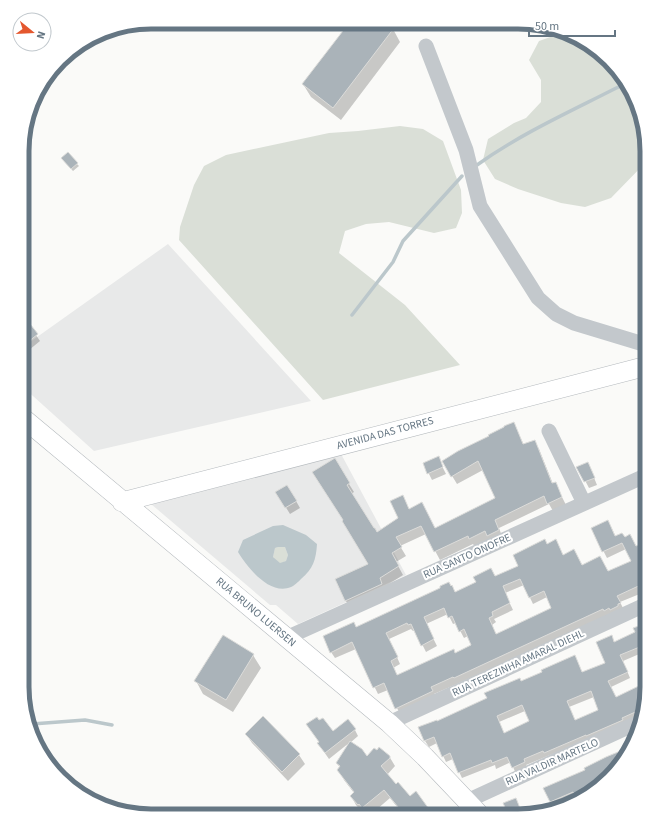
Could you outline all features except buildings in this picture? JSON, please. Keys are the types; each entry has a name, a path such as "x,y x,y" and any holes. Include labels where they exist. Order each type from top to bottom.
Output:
{"main road":[{"name":"AVENIDA DAS TORRES","path":"122,502 640,368"},
{"name":"RUA BRUNO LUERSEN","path":"29,423 389,723 474,809"}],"street":[{"path":"426,46 466,150 480,206 538,298 556,314 574,324 640,343"},
{"path":"549,431 584,503"},
{"name":"RUA SANTO ONOFRE","path":"286,638 640,478"},
{"name":"RUA TEREZINHA AMARAL DIEHL","path":"389,723 640,607"},
{"name":"RUA VALDIR MARTELO","path":"467,801 634,724"}],"shaded area":[{"path":"557,35 586,50 598,59 615,77 631,104 639,135 640,168 611,198 585,207 561,203 518,189 495,179 483,160 488,139 514,123 526,118 541,102 541,80 529,60 539,41"},
{"path":"400,126 423,129 443,141 461,190 462,213 456,228 434,233 389,222 366,224 345,231 339,253 405,305 460,365 323,400 179,240 180,227 194,185 204,166 226,155 329,133"},
{"path":"168,244 311,401 94,451 29,392 29,343"},
{"path":"340,452 406,575 298,624 276,605 270,605 151,504"},
{"path":"283,525 306,535 317,544 315,559 311,568 296,584 283,589 267,584 253,572 238,552 243,540 273,526","holes":["285,547 288,555 286,561 280,563 273,557 275,548"]},
{"path":"285,547 288,555 286,561 279,564 273,557 275,548"}],"waterway":[{"path":"477,165 531,131 621,86"},
{"path":"352,315 393,262 403,241 462,176"},
{"path":"35,724 85,720 112,725"}]}
